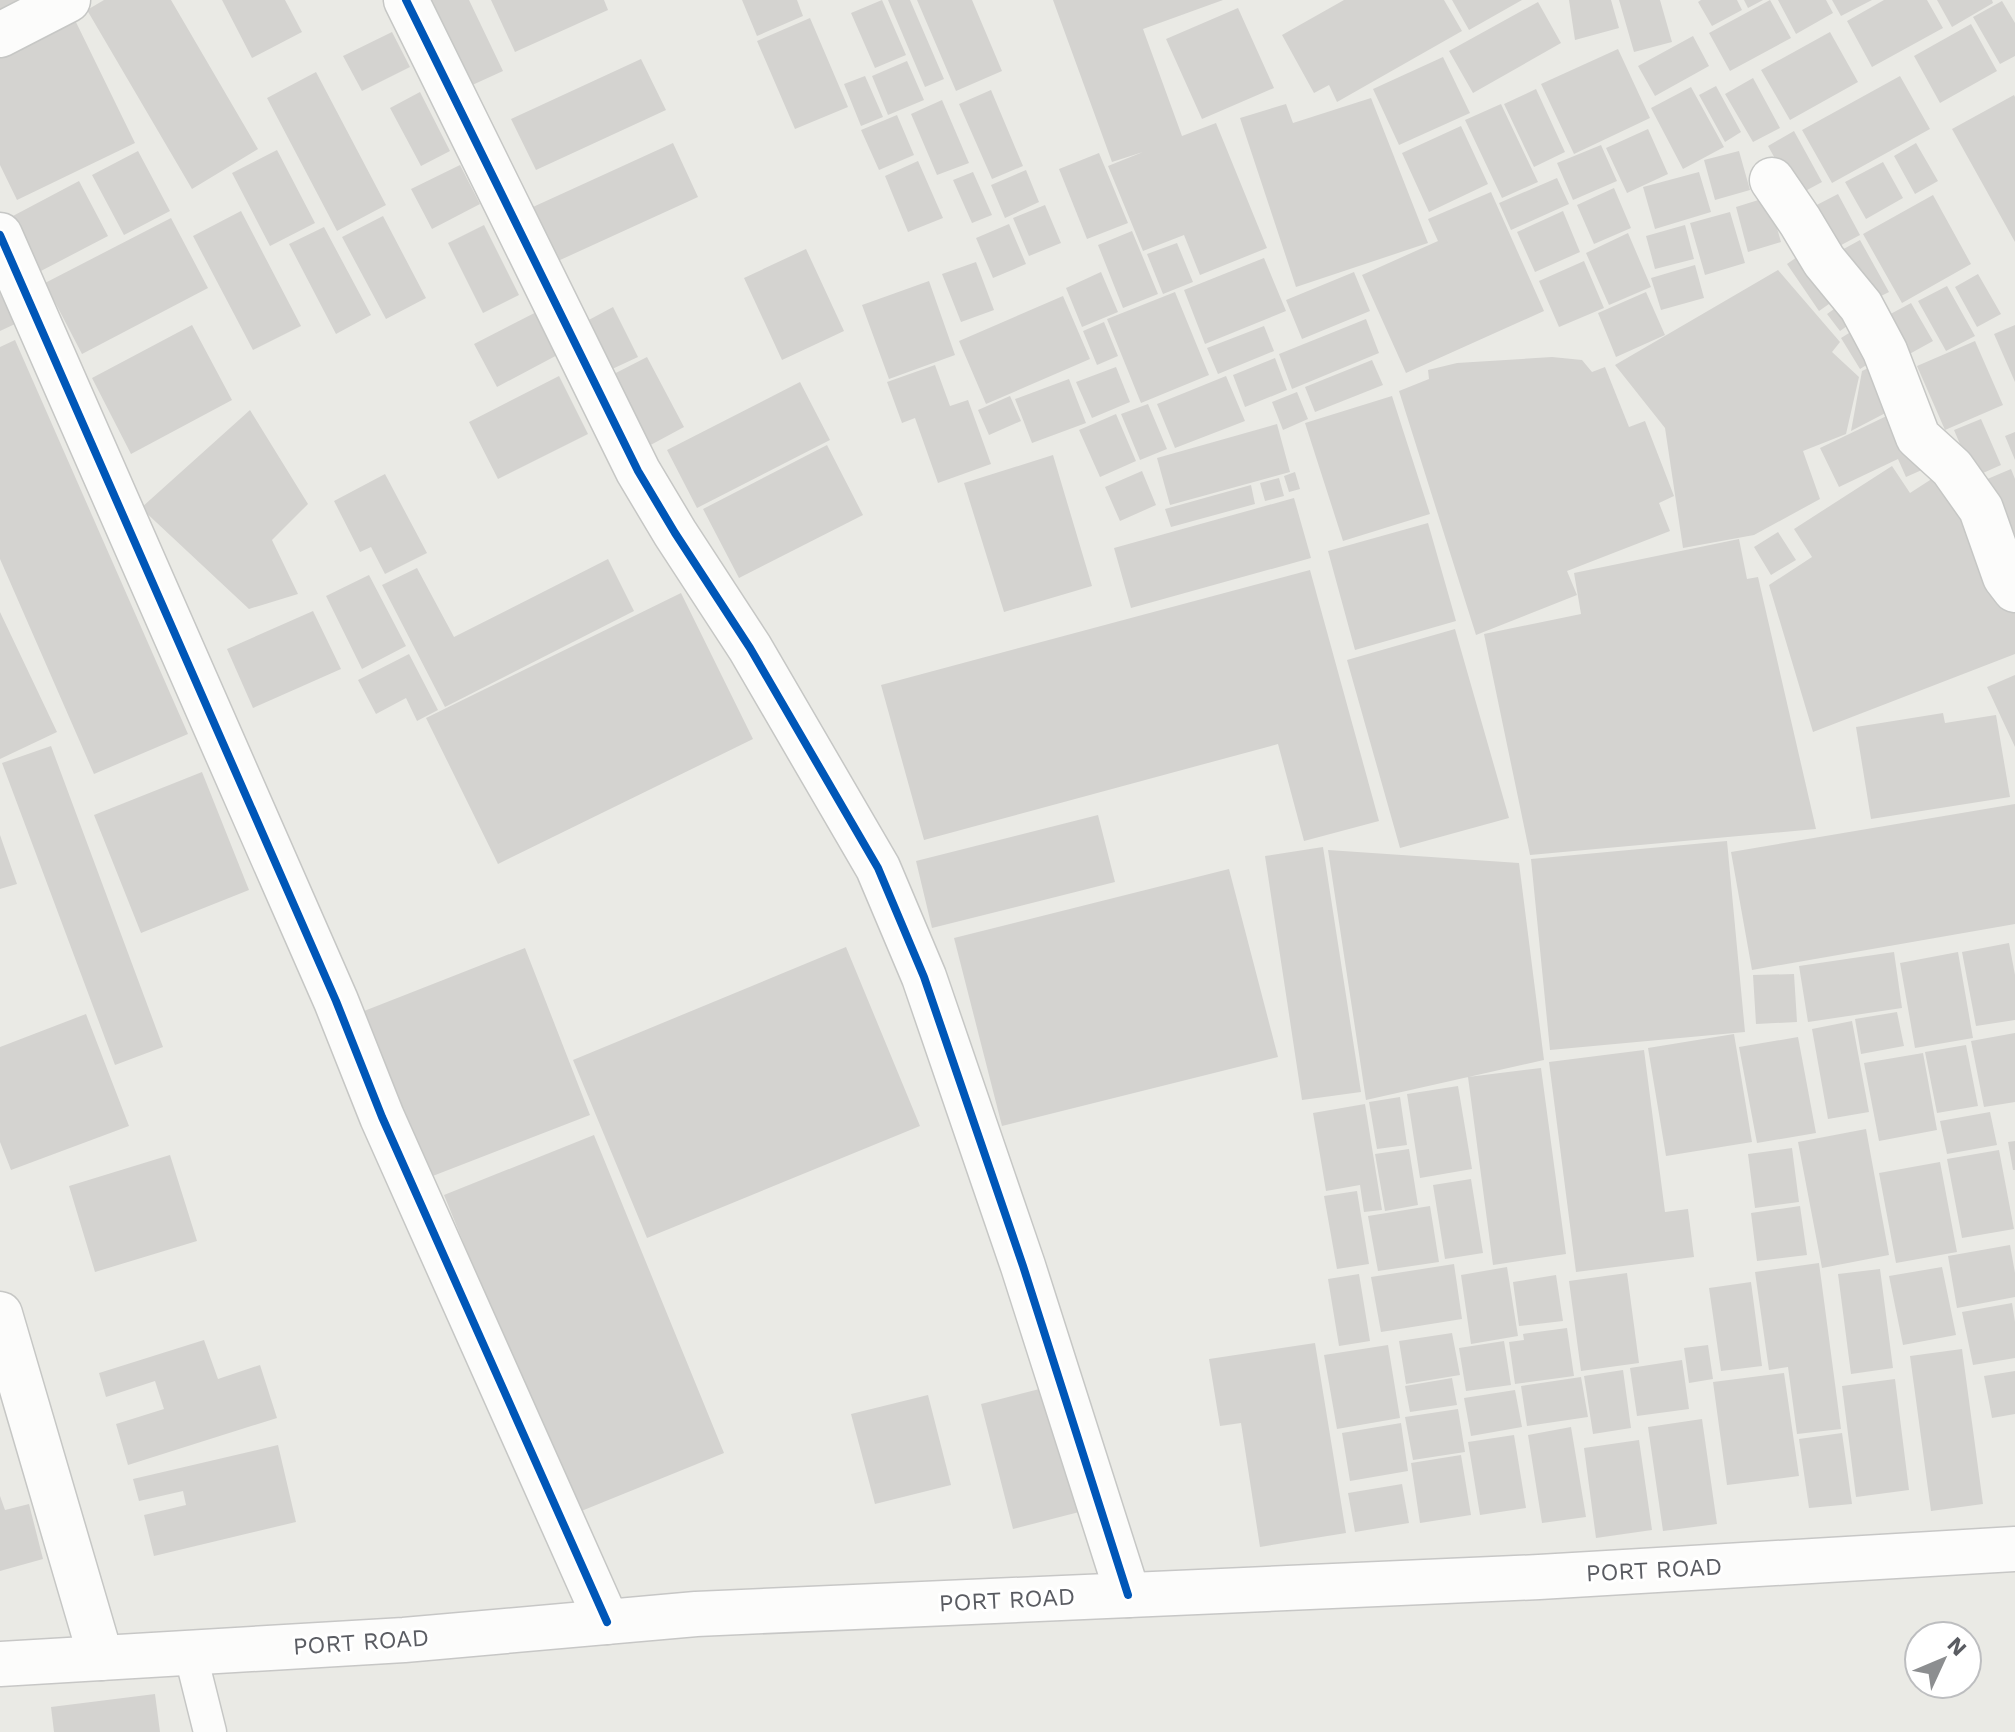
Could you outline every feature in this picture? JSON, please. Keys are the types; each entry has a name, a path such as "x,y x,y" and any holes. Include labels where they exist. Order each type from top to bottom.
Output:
{"street":[{"path":"0,35 68,0"},
{"path":"406,0 638,471 750,648 878,868 924,977 1019,1251 1128,1595"},
{"path":"1772,180 1824,261 1861,306 1885,351 1918,437 1952,468 1981,509 2005,577 2015,590"},
{"path":"0,235 336,1001 382,1117 607,1622"},
{"path":"0,1314 101,1658"},
{"name":"PORT ROAD","path":"0,1664 404,1640 711,1614 1539,1577 2015,1549"}],"lane":[{"path":"190,1652 210,1732"}],"building":[{"path":"0,0 31,0 0,15"},
{"path":"104,0 171,0 258,149 192,189 87,10"},
{"path":"222,0 285,0 302,32 252,58"},
{"path":"430,0 469,0 503,71 446,97"},
{"path":"491,0 604,0 608,10 515,52"},
{"path":"742,0 797,0 803,16 757,36"},
{"path":"882,0 906,55 875,68 851,13"},
{"path":"888,0 910,0 944,79 925,87"},
{"path":"917,0 972,0 1002,71 956,91"},
{"path":"1053,0 1223,0 1143,29 1182,136 1216,123 1267,248 1200,275 1184,235 1143,251 1108,166 1143,152 1112,162"},
{"path":"1344,0 1444,0 1462,31 1337,102 1329,85 1314,93 1282,35"},
{"path":"1452,0 1522,0 1469,30"},
{"path":"1569,0 1611,0 1619,28 1575,40"},
{"path":"1619,0 1660,0 1672,42 1634,52"},
{"path":"1737,0 1742,10 1712,26 1698,2"},
{"path":"1744,0 1763,0 1748,8"},
{"path":"1770,0 1791,38 1730,71 1709,33"},
{"path":"1778,0 1826,0 1833,13 1796,34"},
{"path":"1832,0 1872,0 1841,16"},
{"path":"1884,0 1927,0 1943,28 1872,67 1847,21"},
{"path":"1937,0 1992,0 1993,3 1952,27"},
{"path":"2002,1 2015,23 2015,56 2000,64 1973,17"},
{"path":"1538,2 1561,43 1473,93 1449,51"},
{"path":"1238,8 1274,88 1202,119 1166,39"},
{"path":"73,16 135,143 17,200 0,165 0,51"},
{"path":"810,18 848,107 795,129 757,41"},
{"path":"1971,24 1997,71 1940,103 1914,56"},
{"path":"392,32 410,67 362,91 343,56"},
{"path":"1830,32 1858,82 1790,120 1761,70"},
{"path":"1693,36 1709,66 1655,96 1638,66"},
{"path":"1618,49 1650,118 1574,154 1541,84"},
{"path":"1443,57 1470,113 1399,145 1373,89"},
{"path":"641,59 666,110 536,170 511,119"},
{"path":"907,61 924,100 888,115 872,76"},
{"path":"316,72 386,205 337,231 267,98"},
{"path":"865,76 883,117 861,126 844,84"},
{"path":"1900,76 1930,129 1832,183 1802,130"},
{"path":"1753,78 1780,128 1753,142 1725,94"},
{"path":"1716,86 1741,132 1725,142 1699,95"},
{"path":"1691,87 1724,147 1683,169 1651,108"},
{"path":"1536,89 1565,152 1534,167 1504,104"},
{"path":"991,90 1023,166 992,179 959,104"},
{"path":"420,92 450,151 421,166 390,108"},
{"path":"2015,97 2015,242 1952,129"},
{"path":"1371,98 1428,243 1296,287 1240,118 1286,104 1293,123"},
{"path":"942,100 969,163 937,175 911,114"},
{"path":"1501,104 1538,182 1502,198 1465,120"},
{"path":"897,115 914,155 879,170 861,130"},
{"path":"1461,126 1488,184 1429,212 1402,153"},
{"path":"1648,129 1668,174 1627,193 1606,148"},
{"path":"1794,131 1822,182 1796,196 1768,146"},
{"path":"673,143 698,197 547,266 522,212"},
{"path":"1916,143 1938,181 1915,194 1894,156"},
{"path":"1601,145 1617,181 1573,200 1557,163"},
{"path":"277,150 315,223 270,246 232,173"},
{"path":"138,151 170,211 124,235 92,175"},
{"path":"1739,151 1750,190 1715,200 1704,160"},
{"path":"1099,153 1128,223 1087,239 1059,169"},
{"path":"918,161 943,218 908,232 885,176"},
{"path":"1883,162 1903,198 1866,219 1845,182"},
{"path":"460,165 480,204 432,229 411,189"},
{"path":"1026,170 1039,202 1005,218 991,185"},
{"path":"973,172 992,215 972,223 953,180"},
{"path":"1699,172 1711,212 1655,229 1643,187"},
{"path":"1557,178 1569,204 1511,230 1499,203"},
{"path":"79,181 108,236 39,272 11,217"},
{"path":"1614,188 1631,228 1594,244 1577,205"},
{"path":"1491,192 1544,311 1406,373 1362,275 1438,241 1428,219"},
{"path":"1838,194 1860,235 1830,251 1807,210"},
{"path":"1933,195 1971,264 1902,303 1863,234"},
{"path":"1768,197 1781,242 1748,252 1736,207"},
{"path":"1045,205 1061,243 1029,256 1013,218"},
{"path":"241,211 301,326 253,350 193,236"},
{"path":"1563,211 1580,252 1535,272 1517,232"},
{"path":"1730,212 1745,263 1705,275 1690,223"},
{"path":"383,216 426,298 386,319 342,237"},
{"path":"171,218 208,288 82,354 45,283"},
{"path":"1009,224 1026,264 993,278 976,238"},
{"path":"484,225 519,295 483,313 448,243"},
{"path":"1685,225 1694,259 1655,269 1646,236"},
{"path":"324,227 371,315 336,334 289,244"},
{"path":"1132,231 1158,294 1123,308 1098,245"},
{"path":"1628,233 1651,287 1609,305 1586,253"},
{"path":"1860,240 1889,292 1869,302 1840,251"},
{"path":"1177,243 1193,282 1163,294 1147,254"},
{"path":"806,249 844,331 782,360 744,278"},
{"path":"1807,250 1839,297 1819,311 1787,264"},
{"path":"1264,258 1286,311 1205,344 1184,290"},
{"path":"1584,261 1604,308 1559,327 1539,281"},
{"path":"976,262 994,310 961,322 942,274"},
{"path":"1695,265 1704,298 1661,310 1651,278"},
{"path":"1778,270 1840,342 1832,352 1859,377 1846,434 1803,451 1820,499 1754,535 1683,548 1665,428 1615,365"},
{"path":"1101,272 1118,312 1082,327 1066,288"},
{"path":"1354,272 1370,311 1302,339 1286,300"},
{"path":"1978,274 2001,314 1977,327 1955,287"},
{"path":"929,281 955,355 889,379 862,305"},
{"path":"1947,286 1975,336 1946,351 1918,301"},
{"path":"1175,292 1209,375 1141,403 1107,319"},
{"path":"1646,292 1665,335 1616,357 1598,313"},
{"path":"0,293 15,324 0,331"},
{"path":"1063,296 1090,359 986,404 959,341"},
{"path":"556,302 578,344 497,387 474,344"},
{"path":"1844,302 1857,319 1840,331 1827,314"},
{"path":"1911,303 1933,341 1904,357 1883,318"},
{"path":"613,307 638,357 610,370 585,322"},
{"path":"1366,319 1379,353 1292,389 1279,354"},
{"path":"1104,322 1118,356 1097,365 1083,331"},
{"path":"192,325 232,400 131,454 92,378"},
{"path":"1862,325 1881,356 1860,369 1841,338"},
{"path":"2015,325 2015,382 1994,334"},
{"path":"1264,326 1274,351 1218,374 1207,348"},
{"path":"15,340 188,734 94,774 0,559 0,347"},
{"path":"1975,341 2003,405 1945,430 1917,366"},
{"path":"647,357 684,427 645,448 608,377"},
{"path":"1552,357 1582,360 1592,372 1605,367 1629,427 1645,421 1674,496 1659,503 1670,531 1567,571 1577,595 1476,635 1399,391 1429,379 1428,370 1457,363"},
{"path":"1275,358 1287,390 1245,407 1233,375"},
{"path":"1372,360 1383,385 1315,412 1305,387"},
{"path":"1879,363 1895,408 1851,431 1862,371"},
{"path":"935,365 950,406 968,400 991,464 938,483 915,418 902,423 887,382"},
{"path":"1116,367 1130,402 1092,418 1076,382"},
{"path":"559,376 588,434 498,479 469,422"},
{"path":"1226,376 1245,421 1175,448 1157,404"},
{"path":"1069,379 1086,423 1032,443 1015,399"},
{"path":"800,382 830,440 697,508 667,450"},
{"path":"1297,392 1308,419 1283,430 1272,402"},
{"path":"1010,396 1021,421 989,435 978,410"},
{"path":"1392,396 1430,514 1343,541 1305,423"},
{"path":"1148,404 1167,449 1140,460 1121,414"},
{"path":"250,410 308,504 272,540 298,594 249,609 141,508"},
{"path":"1897,411 1924,469 1906,477 1898,459 1839,487 1820,448"},
{"path":"1116,414 1136,461 1100,477 1079,430"},
{"path":"1981,419 2001,465 1974,477 1954,430"},
{"path":"1277,424 1290,472 1170,505 1157,458"},
{"path":"2015,432 2015,460 2005,436"},
{"path":"827,445 863,515 739,578 703,509"},
{"path":"1053,455 1092,586 1004,612 964,483"},
{"path":"1892,466 1910,493 1944,471 2015,609 2015,654 1813,732 1769,585 1812,557 1794,529"},
{"path":"2011,469 2015,479 2015,534 2002,539 1978,483"},
{"path":"1142,471 1156,505 1120,521 1105,487"},
{"path":"1295,472 1300,489 1289,492 1284,476"},
{"path":"385,474 427,553 385,574 371,547 360,552 334,501"},
{"path":"1279,478 1284,496 1265,501 1260,483"},
{"path":"1251,485 1255,504 1171,527 1165,509"},
{"path":"1294,498 1311,558 1131,608 1114,548"},
{"path":"1428,523 1456,621 1355,650 1328,551"},
{"path":"1778,532 1796,560 1771,575 1754,547"},
{"path":"1739,539 1747,579 1758,577 1816,829 1530,855 1484,634 1581,614 1574,573"},
{"path":"608,559 634,611 445,707 382,585 417,568 454,637"},
{"path":"1310,570 1379,821 1304,841 1278,744 924,840 881,685"},
{"path":"369,575 406,646 362,669 326,596"},
{"path":"681,593 753,739 498,864 426,718"},
{"path":"313,611 341,669 253,708 227,649"},
{"path":"0,612 57,732 0,759"},
{"path":"1455,629 1509,818 1400,848 1347,660"},
{"path":"409,654 438,710 417,721 406,698 376,714 358,680"},
{"path":"2015,675 2015,747 1987,687"},
{"path":"1943,713 1945,723 1996,715 2010,797 1871,819 1856,727"},
{"path":"51,746 163,1047 115,1065 2,763"},
{"path":"202,772 249,890 141,933 94,815"},
{"path":"2015,804 2015,924 1752,970 1731,852"},
{"path":"1098,815 1115,882 932,928 916,861"},
{"path":"0,835 17,884 0,889"},
{"path":"1727,841 1745,1032 1550,1050 1531,859"},
{"path":"1323,847 1361,1092 1302,1100 1265,856"},
{"path":"1328,850 1519,863 1544,1060 1366,1100"},
{"path":"1229,869 1278,1057 1002,1126 954,938"},
{"path":"2009,943 2015,975 2015,1020 1976,1026 1962,952"},
{"path":"846,947 920,1126 647,1238 573,1060"},
{"path":"525,948 590,1115 425,1179 359,1013"},
{"path":"1894,952 1902,1008 1808,1022 1799,966"},
{"path":"1958,952 1973,1038 1915,1048 1900,963"},
{"path":"1794,974 1797,1022 1756,1024 1753,975"},
{"path":"1897,1012 1904,1046 1861,1054 1855,1019"},
{"path":"86,1014 129,1126 11,1170 0,1142 0,1047"},
{"path":"1852,1021 1869,1112 1828,1119 1812,1029"},
{"path":"2015,1033 2015,1102 1984,1107 1971,1041"},
{"path":"1734,1034 1752,1142 1666,1156 1648,1048"},
{"path":"1798,1037 1816,1133 1757,1143 1739,1047"},
{"path":"1966,1045 1978,1106 1937,1113 1925,1052"},
{"path":"1644,1050 1665,1212 1688,1209 1694,1257 1576,1272 1549,1062"},
{"path":"1923,1053 1937,1130 1879,1141 1864,1063"},
{"path":"1541,1068 1566,1254 1493,1265 1468,1077"},
{"path":"1458,1086 1472,1169 1420,1178 1407,1094"},
{"path":"1400,1097 1407,1145 1377,1149 1369,1102"},
{"path":"1365,1104 1382,1210 1364,1212 1360,1185 1326,1191 1313,1113"},
{"path":"1990,1112 1997,1145 1947,1154 1940,1121"},
{"path":"1866,1129 1889,1255 1822,1268 1798,1142"},
{"path":"594,1135 724,1453 574,1514 444,1195"},
{"path":"2015,1141 2015,1170 2013,1170 2008,1142"},
{"path":"1792,1148 1799,1202 1755,1208 1748,1154"},
{"path":"1409,1149 1418,1205 1385,1211 1375,1154"},
{"path":"1999,1150 2014,1229 1962,1238 1947,1159"},
{"path":"170,1155 197,1241 95,1272 69,1186"},
{"path":"1940,1162 1957,1252 1896,1263 1879,1173"},
{"path":"1471,1179 1483,1253 1445,1259 1433,1185"},
{"path":"1357,1191 1369,1264 1337,1269 1324,1196"},
{"path":"1430,1206 1439,1262 1378,1271 1368,1216"},
{"path":"1800,1206 1807,1255 1757,1261 1751,1213"},
{"path":"2010,1245 2015,1297 1957,1308 1948,1256"},
{"path":"1819,1263 1841,1429 1797,1434 1788,1367 1769,1370 1755,1272"},
{"path":"1454,1264 1462,1319 1381,1332 1371,1277"},
{"path":"1507,1267 1518,1336 1471,1344 1461,1275"},
{"path":"1942,1267 1956,1335 1903,1345 1889,1276"},
{"path":"1880,1269 1893,1368 1851,1374 1838,1274"},
{"path":"1627,1273 1639,1363 1581,1371 1569,1281"},
{"path":"1359,1274 1370,1341 1339,1346 1328,1279"},
{"path":"1556,1275 1563,1321 1519,1326 1513,1282"},
{"path":"1751,1282 1762,1366 1721,1371 1709,1288"},
{"path":"2012,1303 2015,1358 1973,1365 1962,1312"},
{"path":"1567,1328 1574,1376 1515,1384 1509,1342 1524,1340 1523,1334"},
{"path":"1452,1333 1460,1375 1406,1384 1399,1341"},
{"path":"204,1340 218,1379 260,1365 277,1418 128,1465 116,1424 164,1409 155,1381 106,1397 99,1373"},
{"path":"1504,1341 1511,1385 1466,1391 1459,1348"},
{"path":"1315,1343 1346,1533 1260,1547 1241,1423 1220,1426 1209,1359"},
{"path":"1388,1345 1400,1418 1337,1429 1324,1355"},
{"path":"1708,1345 1713,1379 1689,1383 1684,1348"},
{"path":"1962,1349 1983,1504 1931,1511 1910,1356"},
{"path":"1682,1360 1689,1409 1637,1416 1630,1368"},
{"path":"1623,1370 1631,1428 1593,1434 1584,1376"},
{"path":"2015,1371 2015,1414 1992,1418 1984,1376"},
{"path":"1784,1373 1799,1476 1727,1485 1713,1382"},
{"path":"1581,1377 1588,1417 1527,1426 1521,1386"},
{"path":"1452,1378 1457,1405 1410,1412 1405,1386"},
{"path":"1895,1379 1909,1490 1856,1497 1842,1386"},
{"path":"1055,1385 1087,1510 1013,1529 981,1404"},
{"path":"1515,1390 1522,1427 1471,1436 1464,1398"},
{"path":"928,1395 951,1485 875,1504 851,1414"},
{"path":"1458,1409 1465,1452 1413,1460 1405,1417"},
{"path":"1702,1419 1717,1524 1663,1531 1648,1427"},
{"path":"1401,1423 1408,1471 1350,1481 1342,1433"},
{"path":"1571,1427 1586,1517 1542,1523 1528,1435"},
{"path":"1842,1433 1852,1504 1809,1508 1799,1439"},
{"path":"1514,1435 1526,1508 1480,1515 1468,1442"},
{"path":"1639,1440 1652,1530 1596,1538 1584,1448"},
{"path":"278,1445 296,1522 154,1556 144,1515 186,1505 183,1491 139,1501 133,1479"},
{"path":"1461,1455 1471,1515 1420,1523 1411,1463"},
{"path":"1402,1484 1409,1523 1355,1532 1348,1493"},
{"path":"0,1496 5,1510 29,1504 43,1559 0,1571"},
{"path":"155,1694 160,1732 54,1732 51,1707"}],"cycle path":[{"path":"406,0 638,471 750,648 878,868 924,977 1023,1266 1128,1595"},
{"path":"0,235 336,1001 382,1117 607,1622"}]}
